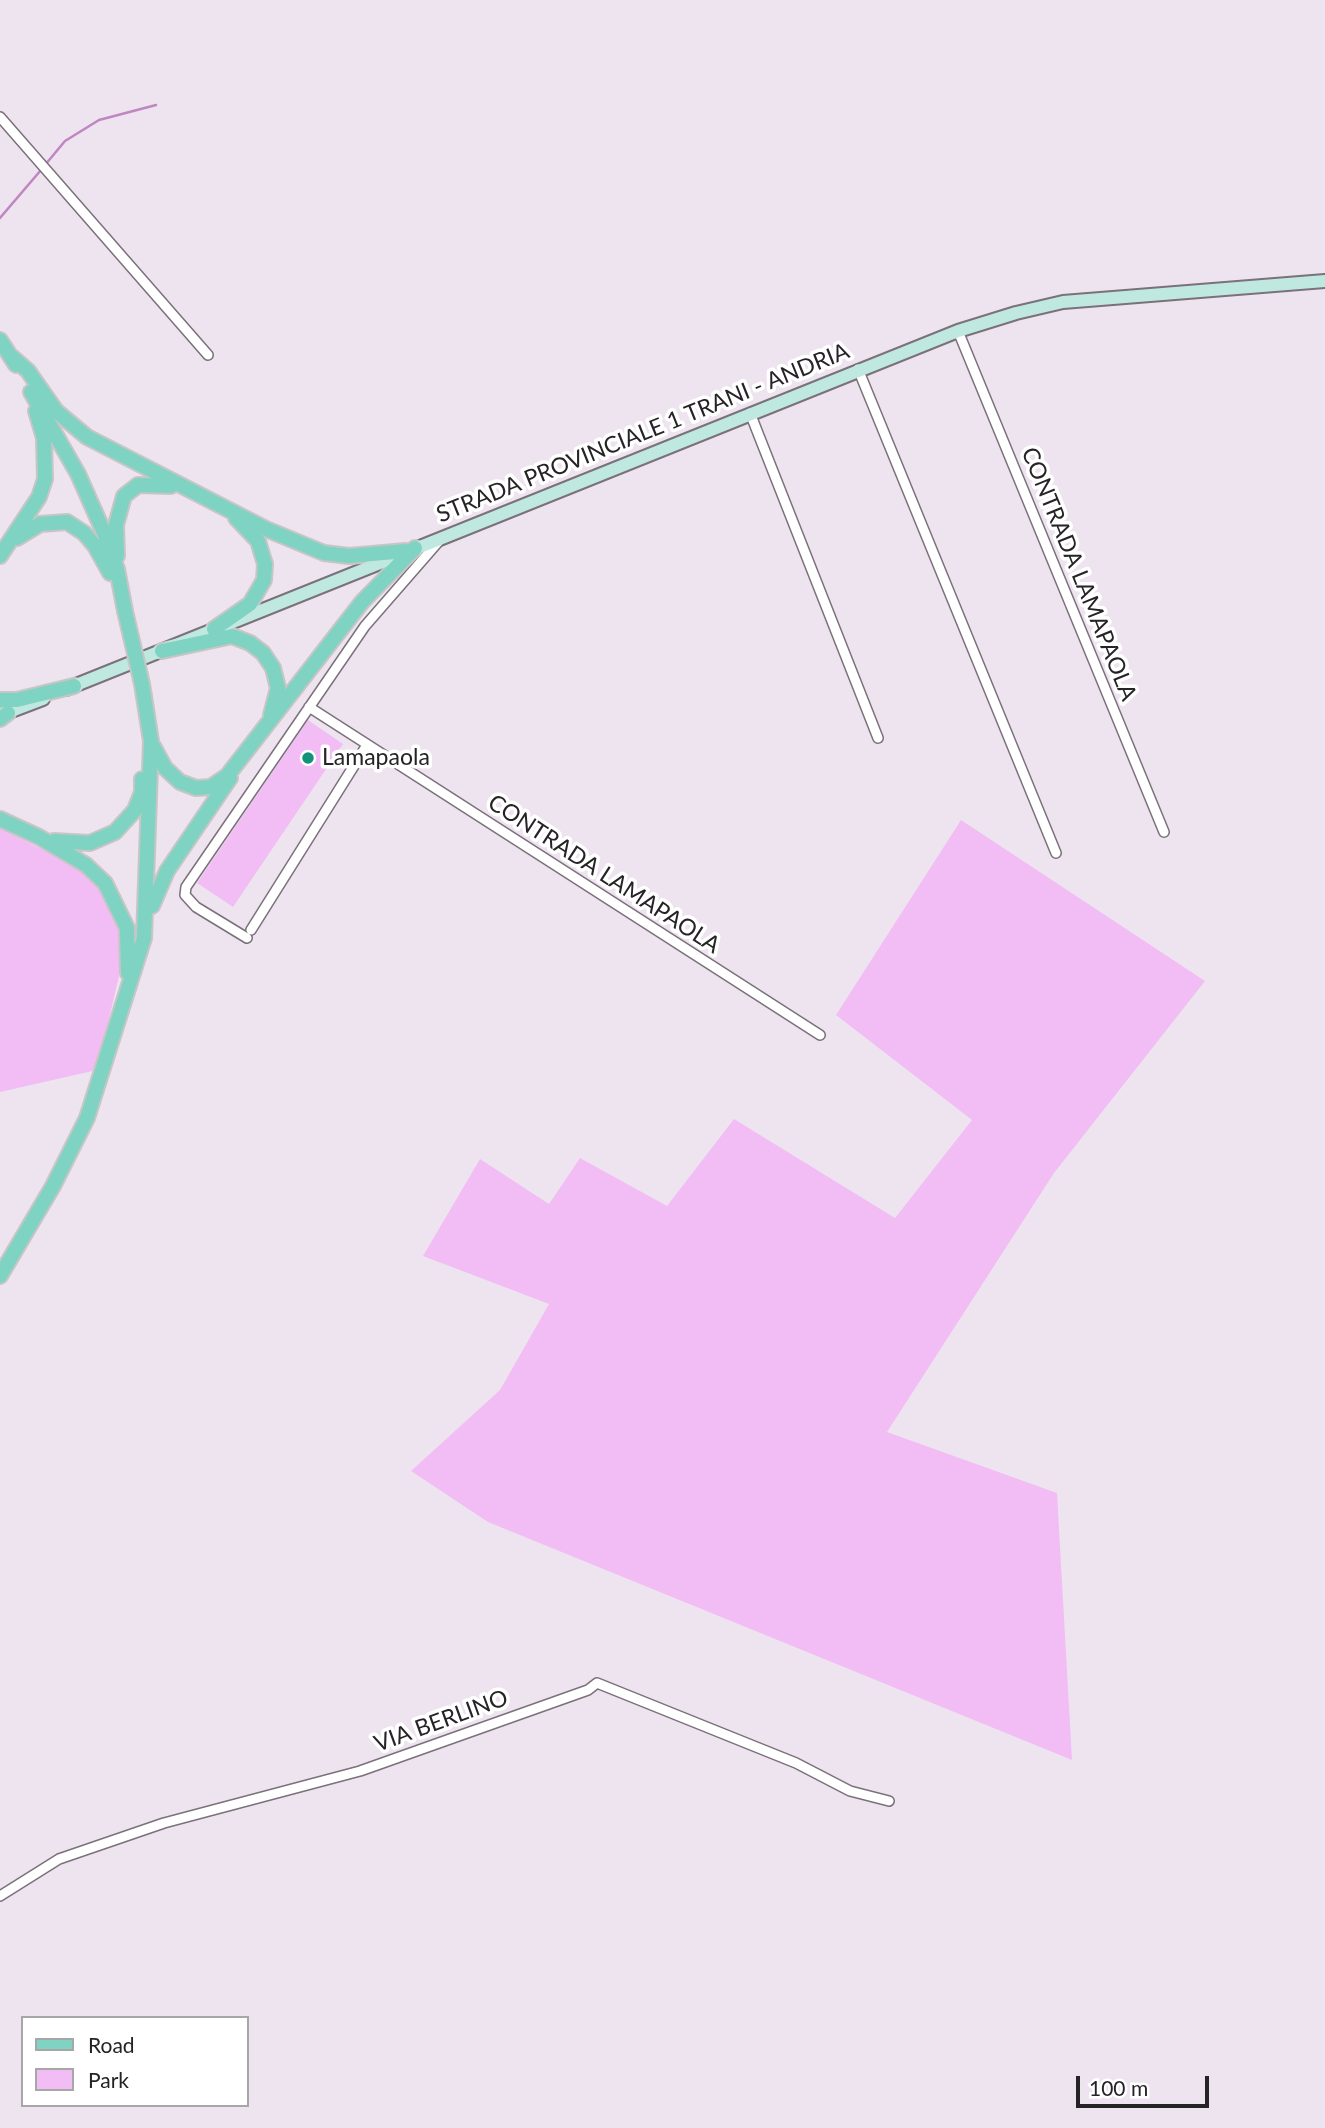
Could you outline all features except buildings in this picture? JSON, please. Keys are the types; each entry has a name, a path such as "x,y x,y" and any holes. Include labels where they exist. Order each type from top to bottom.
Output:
{"main road":[{"name":"STRADA PROVINCIALE 1 TRANI - ANDRIA","path":"3,716 410,549 958,331 1016,313 1063,303 1325,281"},
{"path":"0,340 78,474 117,569"},
{"path":"12,357 28,371 44,397 69,424 111,451 304,547 349,556 410,549"},
{"path":"0,556 39,497 46,458 38,416 21,374"},
{"path":"145,928 151,741 148,711 117,569 116,524 124,496 138,485 146,483 192,492"},
{"path":"214,629 250,604 264,580 265,564 258,541 224,508"},
{"path":"10,543 40,524 60,521 74,525 95,546 124,604"},
{"path":"151,741 165,768 180,782 196,788 211,787 227,776 362,602 410,549"},
{"path":"162,652 232,636 250,643 273,668 278,688 276,706 262,733"},
{"path":"0,700 17,700 74,686"},
{"path":"39,837 66,844 90,843 108,837 128,821 142,792 144,729 148,711"},
{"path":"122,1012 145,928 167,871 249,750"},
{"path":"0,819 39,837 86,865 105,883 127,928 129,954 128,992 87,1118 53,1186 2,1269"}],"street":[{"path":"0,117 208,355"},
{"name":"CONTRADA LAMAPAOLA","path":"958,331 1164,832"},
{"path":"858,369 1056,853"},
{"path":"750,413 878,738"},
{"path":"367,745 249,934 196,907 185,895 186,887 365,626 445,535"},
{"name":"CONTRADA LAMAPAOLA","path":"309,707 820,1035"},
{"name":"VIA BERLINO","path":"0,1896 59,1858 164,1823 360,1771 588,1689 597,1683 796,1763 850,1791 889,1801"}],"green space":[{"path":"308,720 343,744 233,907 197,883"},
{"path":"961,820 1205,981 1054,1173 887,1432 1057,1493 1072,1760 488,1522 411,1471 500,1390 549,1304 423,1256 480,1159 549,1204 580,1158 667,1206 734,1119 895,1218 972,1120 836,1015"},
{"path":"0,828 91,874 108,896 124,929 123,959 97,1070 0,1092"}],"waterway":[{"path":"45,165 65,141 99,120 156,105"},
{"path":"0,218 41,170"}],"place":[{"name":"Lamapaola","path":"308,758"}]}
